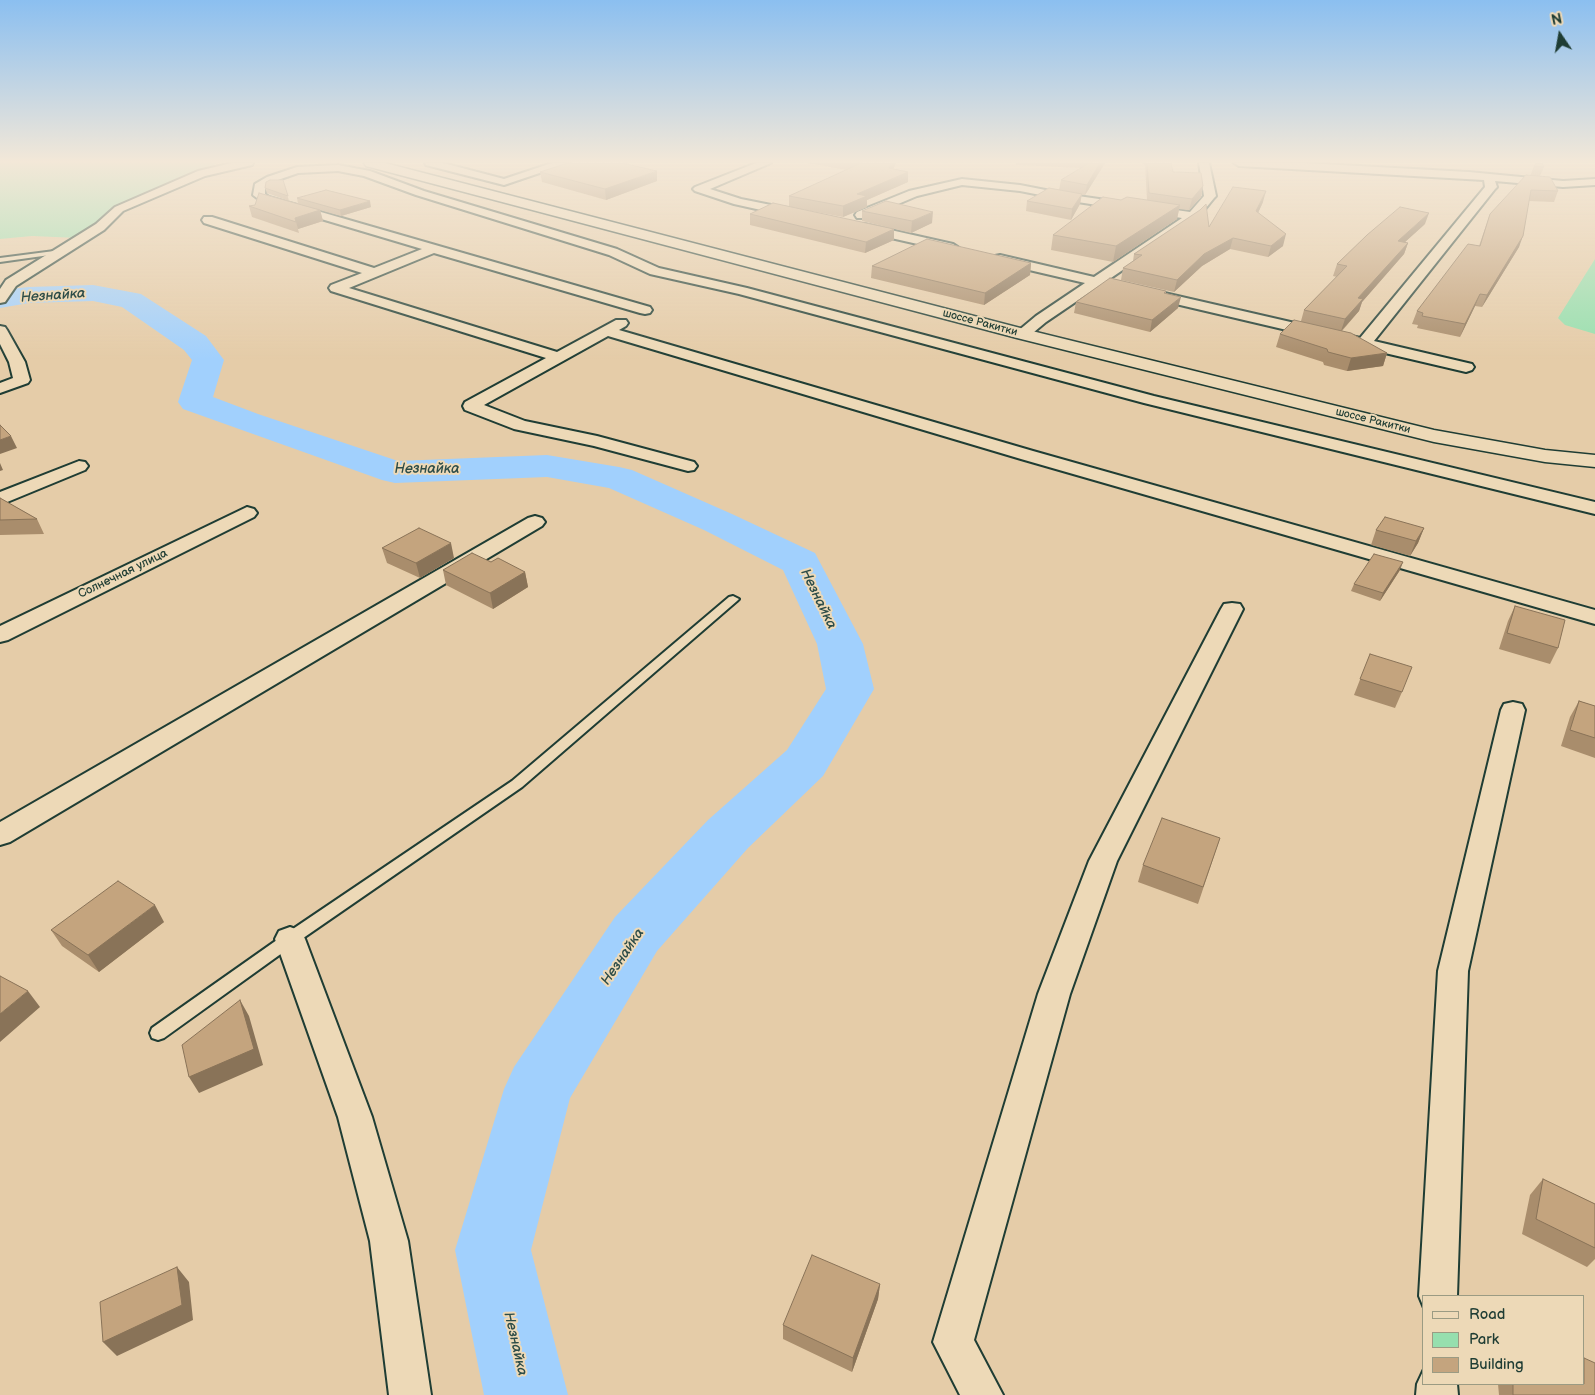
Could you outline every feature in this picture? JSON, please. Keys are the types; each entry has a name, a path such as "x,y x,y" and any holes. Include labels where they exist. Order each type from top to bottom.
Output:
{"main road":[{"name":"шоссе Ракитки","path":"619,228 1023,334 1434,436 1545,456 1595,461"},
{"path":"1545,456 1595,468"}],"street":[{"path":"0,299 11,283 100,228"},
{"path":"234,228 373,272"},
{"path":"362,228 645,310 558,356 471,406 520,425 597,441 688,466"},
{"path":"538,228 613,252 655,271 742,291 1150,400 1595,508"},
{"path":"876,228 968,252"},
{"path":"1023,334 1041,319 1176,228"},
{"path":"1365,342 1458,228"},
{"path":"432,249 336,288 558,356"},
{"path":"987,256 1365,342 1466,367"},
{"path":"0,330 17,362 22,380 0,388"},
{"path":"607,331 1027,455 1595,617"},
{"path":"0,499 79,466"},
{"name":"Солнечная улица","path":"0,636 247,513"},
{"path":"0,835 535,522"},
{"path":"982,1395 953,1342 1054,994 1103,861 1232,609"},
{"path":"1438,1295 1453,970 1513,710"},
{"path":"290,939 355,1117 386,1231 410,1395"}],"lane":[{"path":"0,260 62,252"},
{"path":"158,1033 290,939 517,784 732,598"}],"green space":[{"path":"0,228 93,228 78,238 32,236 0,239"},
{"path":"1595,259 1595,334 1565,325 1558,318"}],"building":[{"path":"808,228 894,229 866,242"},
{"path":"1062,228 1144,228 1116,246 1053,235"},
{"path":"1173,228 1278,228 1286,234 1271,246 1233,238 1204,254 1177,280 1123,268 1142,255 1134,254"},
{"path":"1375,228 1412,228 1398,241 1408,243 1358,298 1363,299 1345,319 1304,310 1347,266 1337,264"},
{"path":"1486,228 1524,228 1523,236 1487,295 1480,294 1465,324 1422,316 1423,313 1417,311 1468,244 1480,246"},
{"path":"927,239 1031,263 985,293 872,266"},
{"path":"1110,278 1166,291 1164,293 1181,297 1152,320 1076,302"},
{"path":"1294,320 1351,333 1387,353 1351,358 1328,352 1327,349 1280,334"},
{"path":"0,425 11,436 0,440"},
{"path":"0,498 37,519 0,520"},
{"path":"1385,517 1424,528 1416,541 1376,530"},
{"path":"419,528 451,543 416,563 382,548"},
{"path":"472,553 491,562 498,558 525,572 490,593 443,570"},
{"path":"1374,554 1403,562 1383,593 1354,584"},
{"path":"1515,606 1565,620 1558,648 1507,633"},
{"path":"1370,654 1412,667 1402,692 1360,679"},
{"path":"1579,701 1595,706 1595,738 1570,730"},
{"path":"1162,818 1220,838 1203,887 1143,865"},
{"path":"118,881 155,905 88,955 51,930"},
{"path":"0,976 28,991 0,1014"},
{"path":"240,1000 254,1049 189,1077 182,1045"},
{"path":"1543,1179 1595,1204 1595,1248 1536,1219"},
{"path":"812,1255 880,1284 853,1358 783,1325"},
{"path":"177,1267 182,1305 103,1342 100,1302"},
{"path":"1585,1358 1595,1363 1595,1395 1513,1395 1513,1385 1585,1385"}],"waterway":[{"name":"Незнайка","path":"0,299 29,295 93,293 131,300 195,343 208,360 195,402 395,472 547,466 619,478 718,522 800,562 840,644 850,689 805,763 728,834 636,934 538,1089 493,1250 526,1395"}]}
